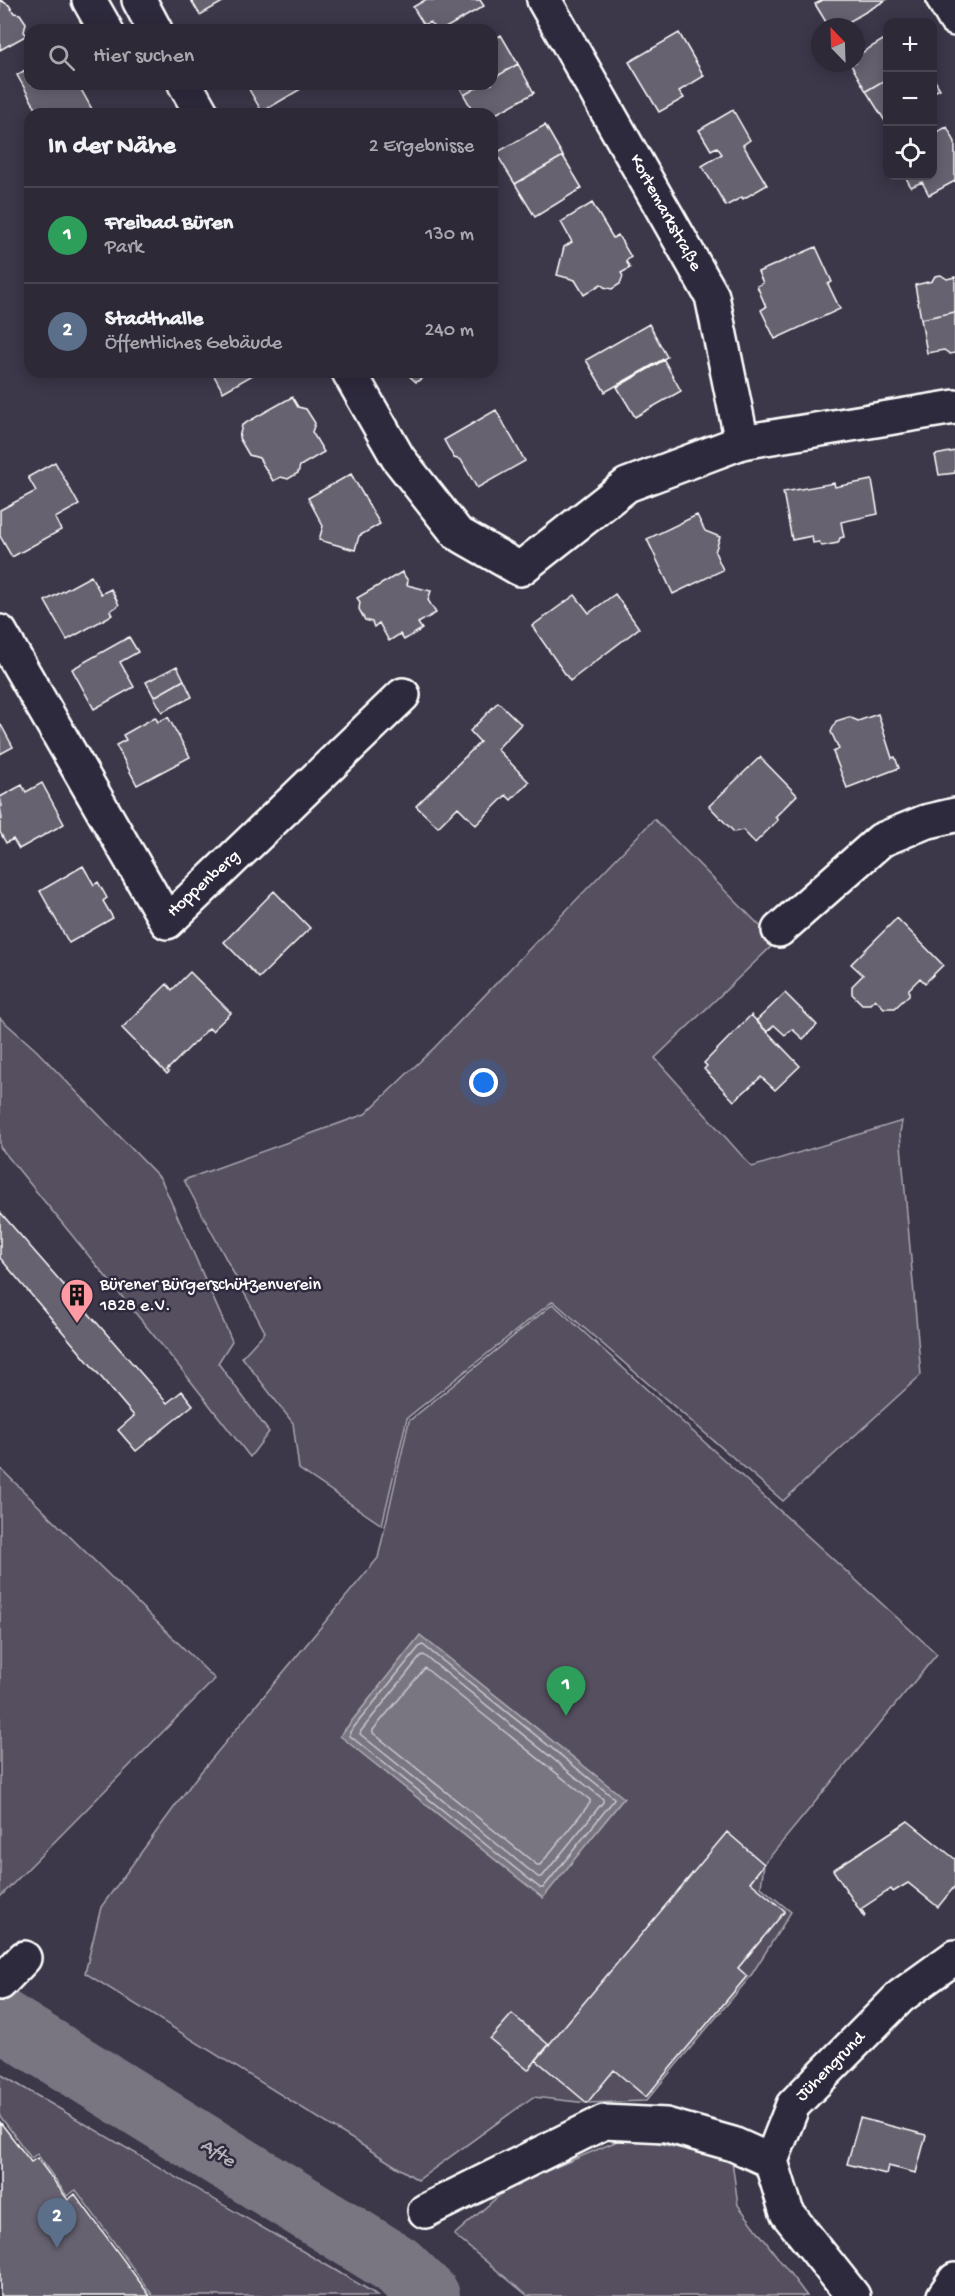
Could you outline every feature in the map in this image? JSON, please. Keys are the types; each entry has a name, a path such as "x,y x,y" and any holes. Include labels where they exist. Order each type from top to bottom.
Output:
{"street":[{"path":"89,0 103,24"},
{"path":"139,0 152,24"},
{"name":"Kortemarkstraße","path":"544,0 712,296 742,442"},
{"path":"944,0 955,19"},
{"path":"188,90 199,108"},
{"path":"352,378 398,458 457,533 519,569 627,485 742,442 955,406"},
{"name":"Hoppenberg","path":"0,632 167,922 404,695"},
{"path":"779,930 881,840 925,822 955,815"},
{"name":"Jühengrund","path":"771,2161 794,2105 901,1996 955,1957"},
{"path":"425,2211 604,2122 666,2125 734,2144 771,2161 787,2213 853,2296"},
{"path":"944,2296 955,2280"}],"shaded area":[{"path":"654,819 776,942 655,1058 752,1167 902,1121 900,1133 921,1375 783,1501 553,1301 407,1418 382,1525 299,1469 293,1423 242,1357 265,1332 184,1180 365,1114 434,1048"},
{"path":"0,1018 36,1050 161,1179 232,1341 218,1363 269,1432 250,1457 0,1147"},
{"path":"553,1304 937,1654 764,1864 761,1887 791,1912 750,1977 646,2101 587,2103 533,2097 418,2180 85,1973 101,1907 195,1779 378,1558 409,1421"},
{"path":"0,1468 215,1679 0,1897"},
{"path":"0,2074 378,2296 153,2296 76,2190 67,2196 37,2154 31,2158 0,2116"},
{"path":"629,2136 732,2161 738,2205 807,2296 528,2296 454,2235 509,2187"}],"water":[{"path":"420,1635 624,1798 543,1898 340,1736"}],"building":[{"path":"0,0 9,5 14,13 20,14 26,23 24,24 24,37 0,50"},
{"path":"191,0 226,0 200,15"},
{"path":"425,0 480,0 484,6 452,24 432,24 430,22 423,24 413,7"},
{"path":"823,0 886,0 855,18 824,18 815,4"},
{"path":"679,33 704,76 679,91 684,98 659,112 629,62"},
{"path":"501,35 518,64 498,76 498,37"},
{"path":"883,40 883,81 866,91 855,72 865,72 865,51"},
{"path":"518,64 534,93 498,113 498,108 471,108 464,95 473,90 498,90 498,76"},
{"path":"24,71 24,87 17,75"},
{"path":"883,81 883,118 866,91"},
{"path":"25,90 81,90 91,108 36,108"},
{"path":"249,90 299,90 269,108 260,108"},
{"path":"461,90 473,90 464,95"},
{"path":"733,110 750,140 743,145 767,185 726,206 702,166 722,154 717,147 711,150 699,130"},
{"path":"545,125 563,156 515,184 498,156 498,152"},
{"path":"947,127 955,142 955,181 929,195 922,182 911,187 907,180 937,180 937,132"},
{"path":"563,156 582,188 535,217 515,184"},
{"path":"592,203 613,238 618,235 631,257 626,261 630,268 621,273 623,276 620,284 612,289 601,284 584,295 575,280 557,275 564,247 572,242 561,222"},
{"path":"816,247 832,282 828,284 840,309 775,339 761,310 766,307 757,286 763,283 758,272"},
{"path":"941,275 947,279 955,277 955,312 921,319 915,285 932,281 935,276"},
{"path":"955,312 955,353 950,354 944,350 927,353 921,319"},
{"path":"649,324 667,357 605,392 586,360"},
{"path":"664,360 681,391 635,417 617,387"},
{"path":"215,378 248,378 223,392"},
{"path":"412,378 423,378 416,382"},
{"path":"292,397 298,407 306,409 315,423 312,432 324,452 300,466 298,473 288,479 281,477 273,481 259,458 249,455 239,438 242,425"},
{"path":"496,410 525,461 477,488 461,460 454,458 444,440"},
{"path":"955,451 955,473 939,475 935,455"},
{"path":"55,462 79,505 55,518 61,530 12,557 0,536 0,510 36,491 28,477"},
{"path":"351,474 380,524 359,536 355,550 319,540 323,526 308,498"},
{"path":"872,480 878,514 841,522 844,537 840,538 838,543 822,546 819,542 813,543 812,536 792,540 783,492 834,483 835,487"},
{"path":"697,515 705,531 720,537 715,552 723,570 673,594 647,539"},
{"path":"402,572 408,581 407,585 431,591 428,600 436,613 418,623 422,629 404,640 400,634 389,641 379,623 374,627 372,622 365,620 359,609 360,602 357,598"},
{"path":"91,576 101,594 111,589 119,605 110,611 112,615 67,640 45,601"},
{"path":"615,594 639,628 570,681 532,626 575,595 589,613"},
{"path":"129,637 138,652 120,662 134,687 94,709 72,669"},
{"path":"177,666 184,680 154,697 146,682"},
{"path":"184,680 192,697 162,712 154,697"},
{"path":"498,702 521,724 497,749 529,782 511,800 506,795 476,825 458,807 438,827 416,806 480,742 470,731"},
{"path":"878,714 892,758 895,757 899,768 847,788 833,752 839,749 831,732 836,721 849,717 858,721"},
{"path":"155,717 158,722 168,717 190,757 137,785 116,745 126,740 123,735"},
{"path":"0,723 13,747 0,754"},
{"path":"760,757 797,795 775,817 778,820 755,843 743,830 734,832 709,806"},
{"path":"42,783 64,824 19,849 13,839 6,843 0,832 0,820 2,819 0,807 2,806 0,797 22,785 26,792"},
{"path":"83,866 94,885 98,882 107,898 103,901 113,918 69,943 40,891"},
{"path":"274,891 310,928 259,978 224,942"},
{"path":"897,918 943,965 925,983 920,978 909,989 909,995 895,1008 884,1008 875,999 870,1004 862,1004 852,994 852,986 863,975 851,964"},
{"path":"190,972 231,1013 212,1031 209,1028 167,1070 169,1072 167,1074 122,1028 167,984 172,990"},
{"path":"785,993 817,1025 803,1039 792,1029 785,1035 774,1025 767,1032 756,1021"},
{"path":"751,1015 800,1066 775,1090 761,1077 734,1101 704,1069 707,1066 704,1063"},
{"name":"Bürener Bürgerschützenverein 1828 e.V.","path":"0,1212 167,1403 182,1391 193,1405 136,1451 118,1430 134,1416 0,1258"},
{"path":"908,1821 955,1859 955,1886 938,1907 908,1883 893,1892 891,1889 861,1909 864,1917 833,1870"},
{"path":"727,1832 764,1864 750,1882 785,1911 738,1968 747,1976 646,2097 614,2070 587,2103 536,2060"},
{"path":"512,2014 549,2045 528,2070 490,2039"},
{"path":"860,2118 926,2135 916,2173 888,2166 886,2174 847,2164"},
{"path":"0,2122 31,2162 37,2158 68,2200 75,2194 150,2296 0,2296"}],"waterway":[{"name":"Afte","path":"0,2019 397,2265 429,2296"}],"place":[{"name":"Bürener Bürgerschützenverein 1828 e.V.","path":"77,1324"},
{"name":"Freibad Büren","path":"566,1716"},
{"name":"Stadthalle","path":"57,2248"}]}
